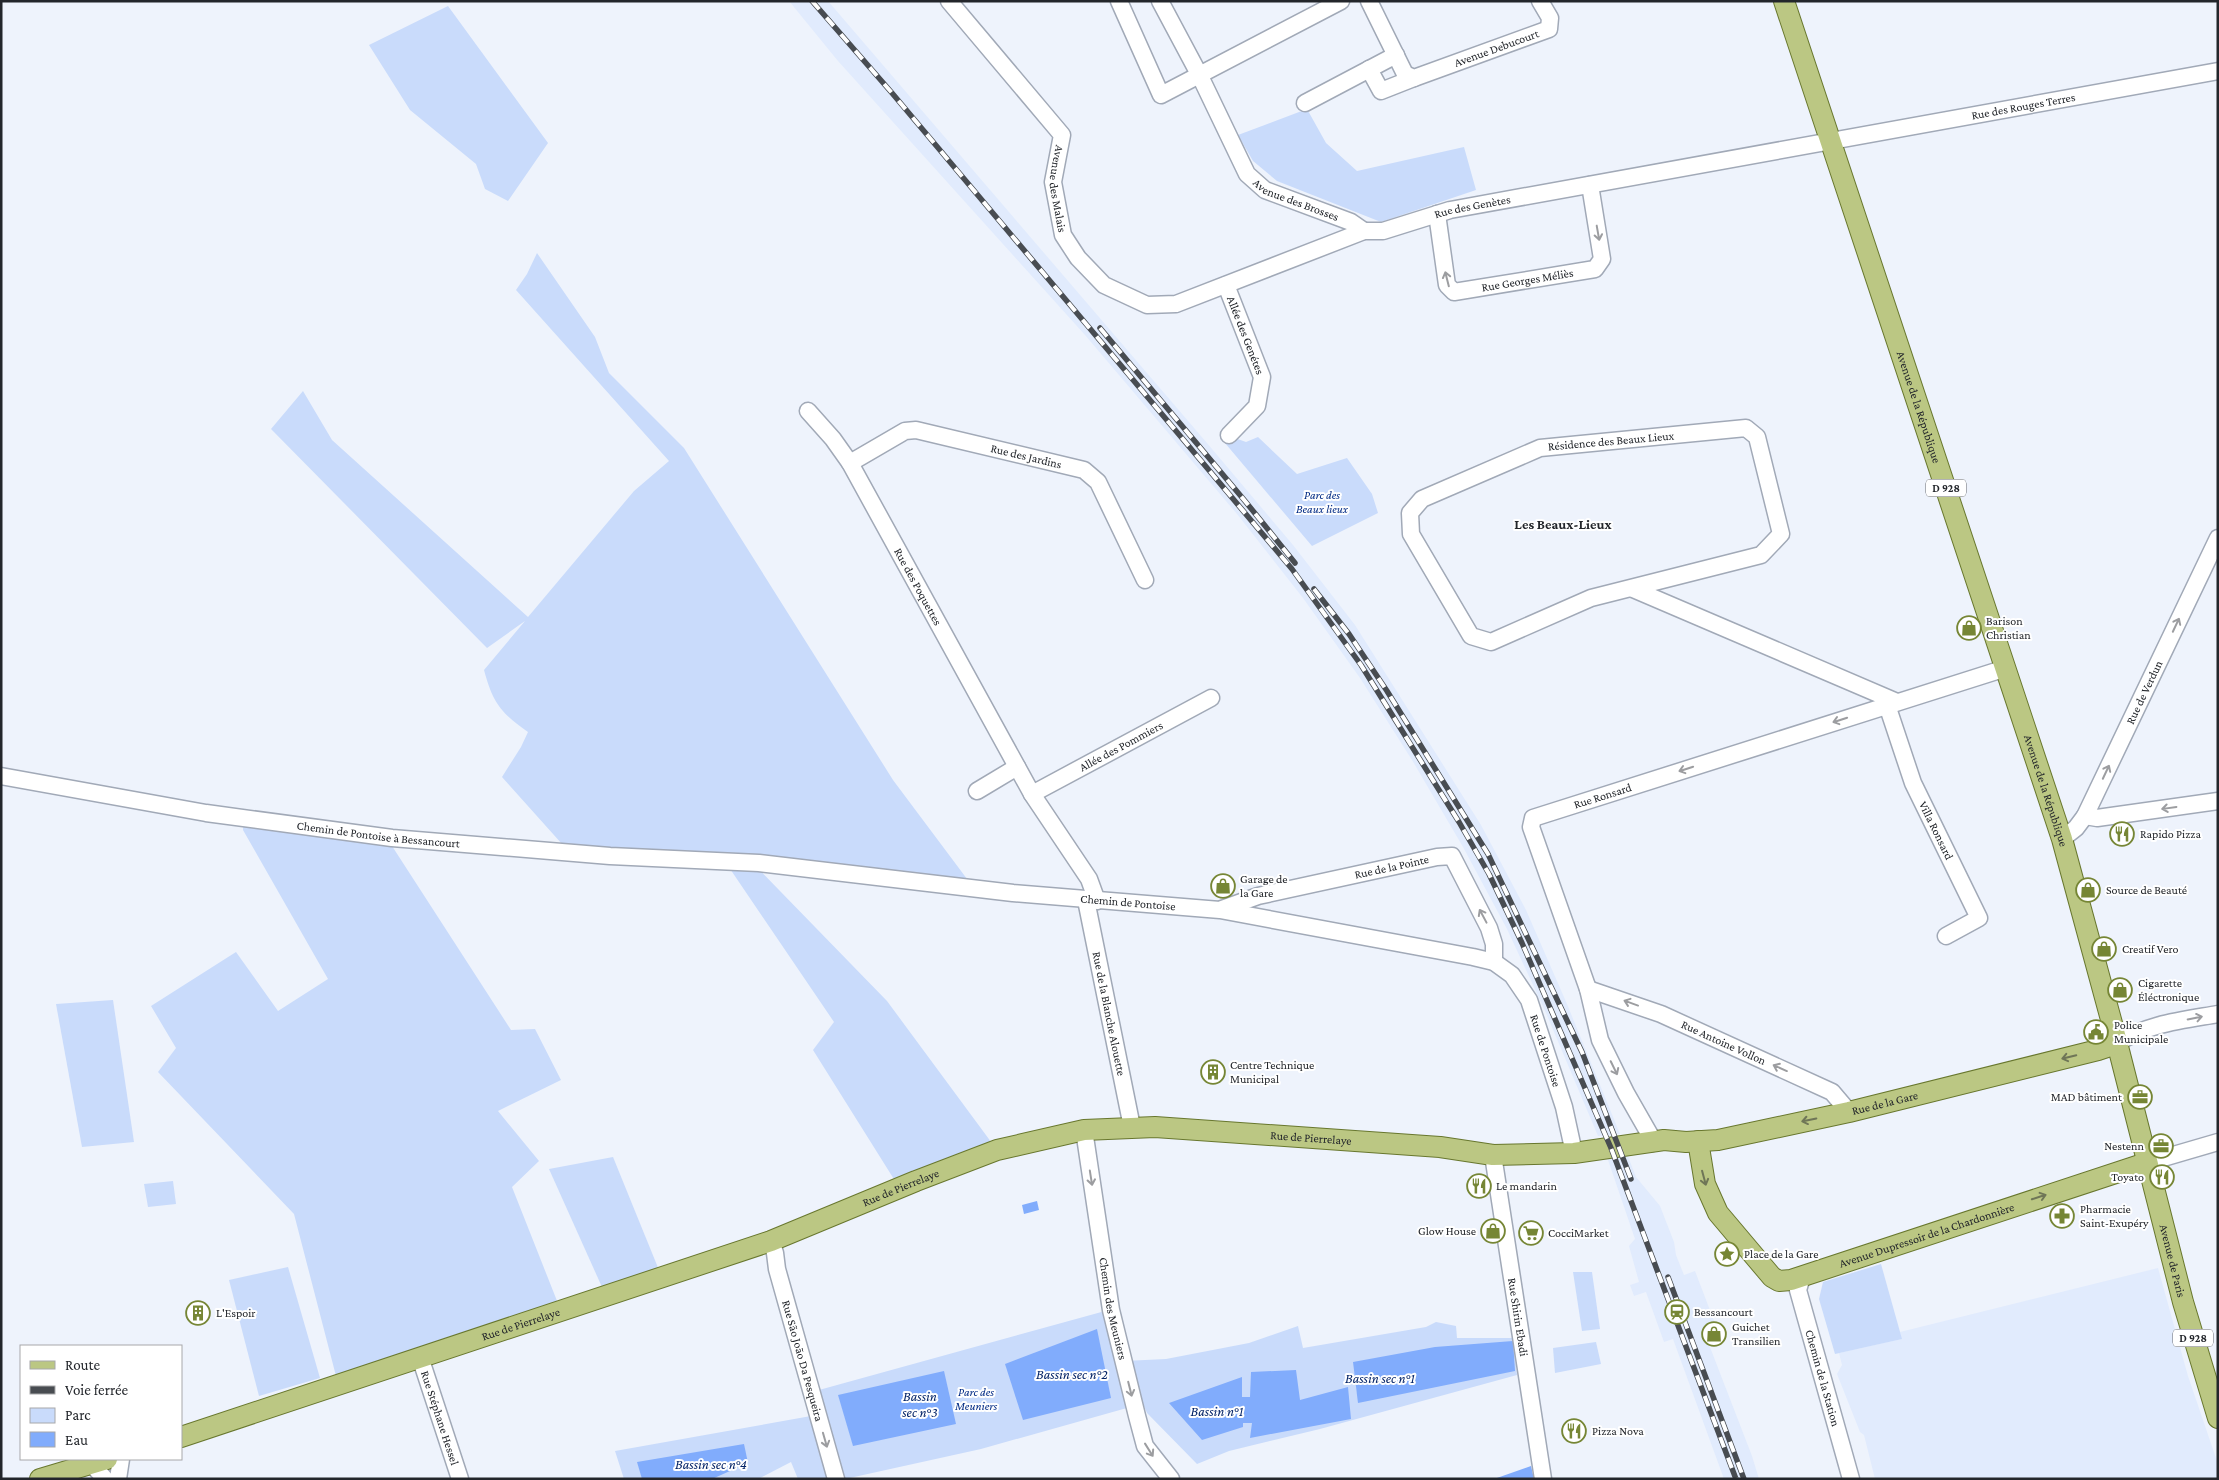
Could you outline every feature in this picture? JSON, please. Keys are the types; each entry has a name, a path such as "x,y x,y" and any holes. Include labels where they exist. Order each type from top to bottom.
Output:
{"main road":[{"name":"Avenue de la République","path":"1784,1 2062,839 2116,1044"},
{"name":"Rue de la Gare","path":"1652,1143 1664,1140 1718,1140 1849,1112 2116,1044"},
{"name":"Avenue de Paris","path":"2116,1044 2182,1302 2214,1396 2218,1418"},
{"name":"Rue de Pierrelaye","path":"182,1437 771,1241 997,1150 1084,1130 1155,1127 1440,1147 1493,1155 1574,1153 1652,1143"},
{"name":"Avenue Dupressoir de la Chardonnière","path":"1698,1141 1705,1184 1718,1213 1772,1277 1779,1280 1791,1280 1802,1277 2146,1163"},
{"path":"40,1479 99,1461"}],"street":[{"name":"Avenue des Malais","path":"950,1 1062,134 1053,182 1063,235 1078,258 1104,284 1128,297"},
{"path":"1119,1 1161,95 1341,1"},
{"name":"Avenue des Brosses","path":"1160,1 1200,76 1247,174 1265,190 1351,222 1364,231"},
{"path":"1369,1 1405,74 1414,78"},
{"name":"Avenue Debucourt","path":"1370,69 1381,91 1549,29 1550,18 1540,1"},
{"path":"1305,103 1396,55"},
{"name":"Rue des Rouges Terres","path":"1831,142 2218,71"},
{"name":"Rue des Genètes","path":"1128,297 1147,305 1176,304 1364,231 1383,231 1450,210 1831,142"},
{"name":"Rue Georges Méliès","path":"1436,214 1447,285 1454,292 1595,269 1602,259 1590,185"},
{"name":"Allée des Genétes","path":"1226,285 1262,377 1257,406 1229,435"},
{"name":"Rue des Poquettes","path":"808,411 850,462 1032,794 1089,879 1092,900"},
{"name":"Résidence des Beaux Lieux","path":"1746,428 1758,437 1780,534 1761,555 1633,589 1591,598 1491,642 1472,636 1411,534 1410,514 1422,499 1540,448 1746,428"},
{"name":"Rue des Jardins","path":"850,462 905,432 916,430 1084,470 1098,482 1145,580"},
{"name":"Rue de Verdun","path":"2062,839 2076,828 2085,816 2218,538"},
{"path":"1633,589 1892,704"},
{"name":"Rue Ronsard","path":"1652,1143 1650,1135 1626,1093 1600,1040 1588,988 1531,827 1533,818 2006,668"},
{"name":"Allée des Pommiers","path":"1032,794 1211,698"},
{"name":"Villa Ronsard","path":"1892,704 1913,784 1979,918 1946,936"},
{"path":"977,792 1017,767"},
{"name":"Chemin de Pontoise à Bessancourt","path":"1,776 221,816 392,838 610,856 715,859 759,863"},
{"path":"2085,816 2097,818 2218,801"},
{"name":"Rue de la Pointe","path":"1220,910 1258,896 1437,857 1452,856 1489,928 1494,944 1494,962"},
{"name":"Chemin de Pontoise","path":"759,863 1092,900 1220,910 1494,962"},
{"name":"Rue de la Blanche Alouette","path":"1092,900 1132,1127"},
{"name":"Rue de Pontoise","path":"1494,962 1512,975 1529,1000 1564,1107 1574,1153"},
{"name":"Rue Antoine Vollon","path":"1588,988 1661,1014 1832,1092 1849,1112"},
{"path":"2116,1044 2127,1036 2168,1023 2218,1014"},
{"name":"Chemin des Meuniers","path":"1084,1130 1112,1310 1136,1416 1145,1446 1171,1479"},
{"path":"2146,1163 2218,1142"},
{"name":"Rue Shirin Ebadi","path":"1493,1155 1543,1479"},
{"name":"Rue São João Da Pesqueira","path":"771,1241 777,1269 836,1479"},
{"name":"Chemin de la Station","path":"1802,1277 1798,1290 1851,1479"},
{"name":"Rue Stéphane Hessel","path":"420,1357 460,1479"},
{"path":"118,1479 121,1460"},
{"path":"99,1461 106,1479"}],"shaded area":[{"path":"789,1 828,1 1207,443 1293,545 1355,625 1481,825 1526,910 1620,1134 1598,1136 1546,1013 1507,929 1463,847 1412,760 1360,678 1303,598 1237,514 1085,335 838,61"},
{"path":"1627,1154 1636,1177 1660,1206 1684,1275 1695,1271 1716,1326 1722,1324 1726,1335 1708,1342 1759,1479 1724,1479 1673,1339 1664,1342 1646,1292 1634,1296 1630,1285 1639,1282 1629,1246 1635,1239 1607,1157"},
{"path":"2158,1268 2188,1376 2218,1464 2218,1479 1875,1479 1864,1435 1860,1432 1837,1374 1842,1365 1839,1353 1901,1339 1900,1332"}],"green space":[{"path":"448,6 548,143 508,201 485,189 476,164 410,110 369,45"},
{"path":"1307,109 1326,143 1357,171 1464,147 1476,190 1381,222 1277,181 1253,161 1238,135"},
{"path":"537,253 595,337 609,373 684,448 893,780 973,887 748,858 887,1001 997,1150 902,1192 813,1050 834,1022 722,857 561,848 562,844 502,777 528,732 511,719 494,699 484,670 525,621 487,648 271,429 303,391 332,440 528,617 634,491 669,461 516,290 527,274"},
{"name":"Parc des Beaux lieux","path":"1232,437 1246,442 1258,437 1297,474 1347,458 1372,494 1378,513 1312,546 1225,443"},
{"path":"244,814 393,832 392,846 511,1030 535,1029 561,1080 498,1111 539,1161 512,1187 561,1311 336,1376 294,1214 158,1072 176,1048 151,1006 236,952 278,1011 328,979 243,830"},
{"path":"113,1000 134,1142 82,1147 56,1004"},
{"path":"613,1157 661,1275 606,1296 549,1169"},
{"path":"173,1181 176,1204 148,1207 144,1184"},
{"path":"1881,1264 1902,1339 1835,1354 1819,1299 1823,1282"},
{"path":"288,1267 320,1378 259,1396 229,1280"},
{"path":"1573,1272 1592,1272 1600,1329 1582,1331"},
{"name":"Parc des Meuniers","path":"1116,1308 1124,1361 1166,1359 1249,1343 1298,1326 1303,1348 1426,1327 1436,1322 1456,1326 1457,1338 1513,1338 1517,1375 1320,1429 1229,1451 1197,1464 1147,1413 1125,1364 1134,1406 981,1449 845,1479 819,1390"},
{"path":"1596,1342 1601,1364 1555,1373 1553,1348"},
{"path":"811,1416 831,1479 798,1479 791,1462 758,1479 624,1479 615,1451"}],"water":[{"path":"1037,1201 1039,1210 1024,1214 1022,1205"},
{"name":"Bassin sec n°2","path":"1097,1329 1111,1398 1023,1420 1005,1364"},
{"name":"Bassin sec n°1","path":"1513,1341 1515,1371 1358,1403 1353,1362 1435,1347"},
{"name":"Bassin sec n°1","path":"1296,1370 1300,1400 1348,1387 1351,1419 1250,1438 1252,1423 1243,1423 1243,1427 1202,1440 1169,1403 1242,1377 1242,1397 1250,1397 1251,1372"},
{"name":"Bassin sec n°3","path":"944,1371 956,1424 853,1446 838,1395"},
{"name":"Bassin sec n°4","path":"744,1444 748,1463 712,1479 642,1479 637,1462"},
{"path":"1531,1466 1534,1479 1494,1479"}],"railway":[{"path":"812,1 892,93 1292,569 1361,665 1459,822 1489,874 1522,943 1611,1148 1736,1479"},
{"path":"1100,328 1295,563"},
{"path":"1314,589 1349,634 1387,691 1488,854 1582,1052 1631,1179"},
{"path":"1668,1277 1744,1479"}],"place":[{"name":"Barison Christian","path":"1969,628"},
{"name":"Rapido Pizza","path":"2122,834"},
{"name":"Garage de la Gare","path":"1223,886"},
{"name":"Source de Beauté","path":"2088,890"},
{"name":"Creatif Vero","path":"2104,949"},
{"name":"Cigarette Éléctronique","path":"2120,990"},
{"name":"Police Municipale","path":"2096,1032"},
{"name":"Centre Technique Municipal","path":"1213,1072"},
{"name":"MAD bâtiment","path":"2140,1097"},
{"name":"Nestenn","path":"2161,1146"},
{"name":"Toyato","path":"2162,1177"},
{"name":"Le mandarin","path":"1479,1186"},
{"name":"Pharmacie Saint-Exupéry","path":"2062,1216"},
{"name":"Glow House","path":"1493,1231"},
{"name":"CocciMarket","path":"1531,1233"},
{"name":"Place de la Gare","path":"1727,1254"},
{"name":"Bessancourt","path":"1677,1312"},
{"name":"L'Espoir","path":"198,1313"},
{"name":"Guichet Transilien","path":"1714,1334"},
{"name":"Pizza Nova","path":"1574,1431"}],"district":[{"name":"Les Beaux-Lieux","path":"1563,524"}],"water label":[{"name":"Bassin n°1","path":"1217,1411"}]}
